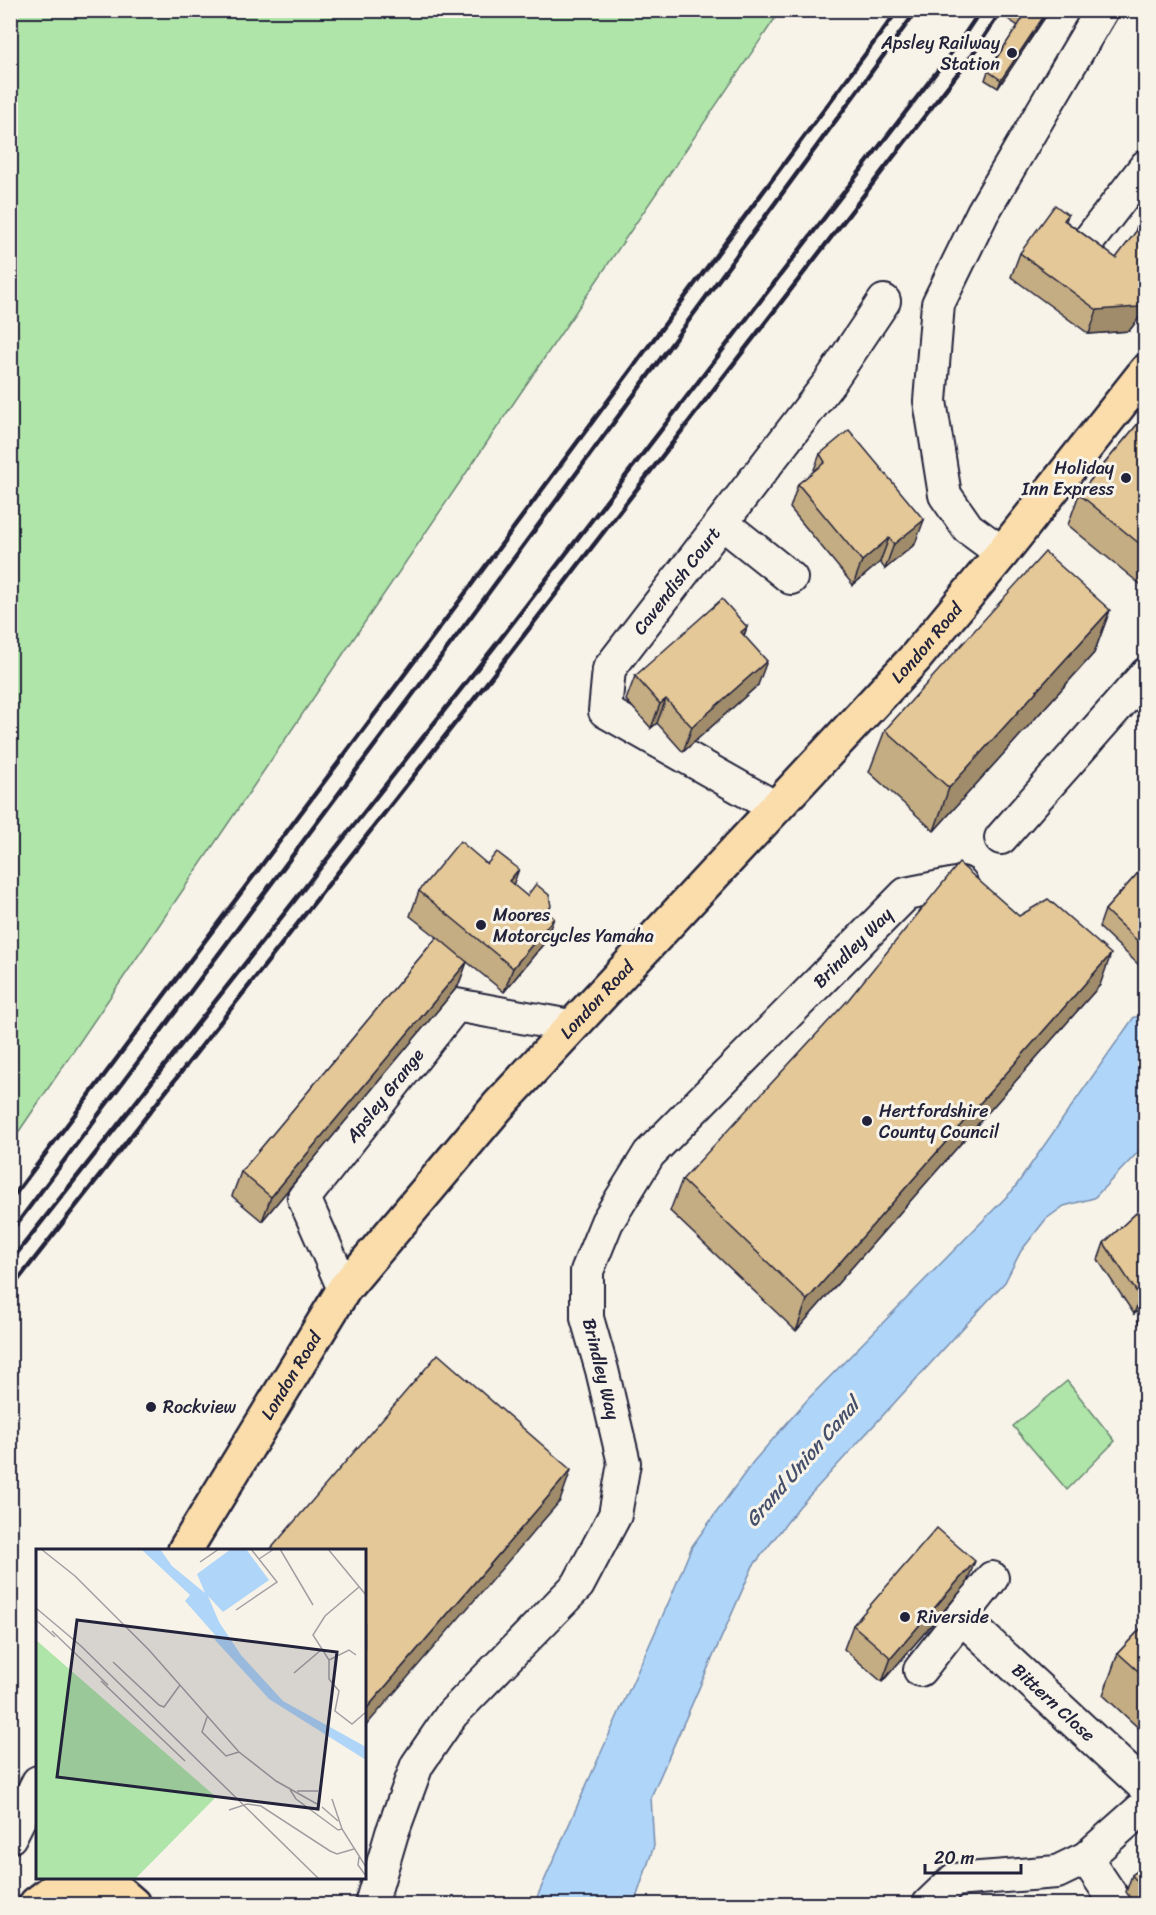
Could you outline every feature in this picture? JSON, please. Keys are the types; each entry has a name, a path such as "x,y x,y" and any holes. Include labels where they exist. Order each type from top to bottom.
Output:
{"main road":[{"name":"London Road","path":"186,1549 344,1289 498,1106 570,1026 916,657 1002,553 1146,371"},
{"path":"35,1905 46,1879"},
{"path":"127,1879 134,1905"},
{"path":"35,1905 61,1885 91,1881 112,1886 134,1905"}],"street":[{"path":"1002,553 968,528 945,495 930,401 938,304 983,212 1102,10"},
{"path":"1080,252 1146,166"},
{"name":"Cavendish Court","path":"776,808 605,711 609,669 829,383 884,301"},
{"path":"722,523 790,578"},
{"path":"1001,838 1144,679"},
{"name":"Brindley Way","path":"370,1905 392,1833 417,1764 452,1714 578,1585 615,1515 624,1463 587,1318 586,1271 607,1222 649,1154 906,894 961,883"},
{"name":"Apsley Grange","path":"344,1289 304,1198 456,1005 570,1026"},
{"path":"920,1670 992,1578"},
{"name":"Bittern Close","path":"961,1617 1146,1788"},
{"path":"10,1837 36,1786"},
{"path":"929,1905 954,1880 1057,1872 1086,1858 1146,1806"},
{"path":"1086,1858 1117,1905"}],"green space":[{"path":"10,11 780,11 11,1143"},
{"path":"1067,1381 1115,1441 1067,1490 1013,1426"}],"water":[{"name":"Grand Union Canal","path":"1134,1017 1140,1017 1145,1021 1145,1145 1094,1198 1064,1206 1046,1219 1021,1251 1005,1282 799,1507 753,1566 651,1797 654,1846 634,1904 534,1904 692,1546 753,1462 808,1399 1013,1190"}],"building":[{"name":"Apsley Railway Station","path":"1010,10 1048,10 1001,80 988,71 1023,18"},
{"path":"1055,205 1068,215 1064,220 1116,258 1146,218 1146,297 1138,307 1097,310 1020,253"},
{"path":"1146,414 1146,549 1079,494"},
{"path":"849,430 924,520 894,544 889,538 862,561 798,484 825,462 820,454"},
{"path":"1045,552 1110,610 949,788 885,730"},
{"path":"722,599 747,627 741,632 767,661 692,727 666,699 660,704 635,676"},
{"name":"Moores Motorcycles Yamaha","path":"460,841 487,864 497,852 519,869 509,881 527,896 536,884 549,895 551,906 547,912 554,918 513,968 419,891"},
{"name":"Hertfordshire County Council","path":"959,863 1019,916 1048,899 1111,954 807,1300 682,1180 848,1000"},
{"path":"1146,864 1146,949 1105,910"},
{"path":"437,937 467,962 271,1197 241,1172"},
{"path":"1146,1204 1146,1294 1140,1297 1104,1243"},
{"path":"438,1354 571,1470 367,1708 366,1549 271,1549"},
{"name":"Riverside","path":"937,1528 975,1561 891,1658 853,1625"},
{"path":"1146,1623 1146,1678 1118,1653"},
{"path":"1146,1865 1146,1893 1132,1875"}],"railway":[{"path":"10,1201 898,10"},
{"path":"10,1233 470,618 917,10"},
{"path":"10,1262 498,642 958,44 981,10"},
{"path":"10,1290 511,652 972,55 1002,10"}],"place":[{"name":"Apsley Railway Station","path":"1012,53"},
{"name":"Holiday Inn Express","path":"1126,478"},
{"name":"Moores Motorcycles Yamaha","path":"481,925"},
{"name":"Hertfordshire County Council","path":"867,1121"},
{"name":"Rockview","path":"151,1407"},
{"name":"Riverside","path":"905,1617"}]}
